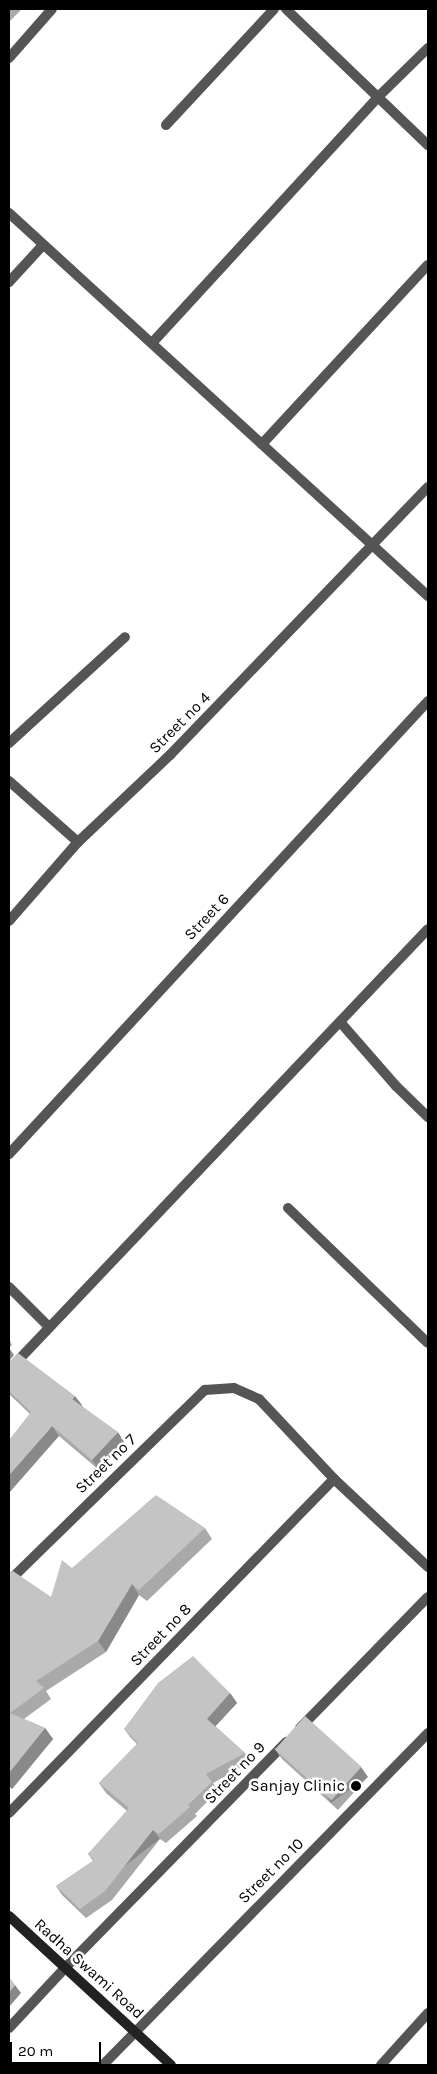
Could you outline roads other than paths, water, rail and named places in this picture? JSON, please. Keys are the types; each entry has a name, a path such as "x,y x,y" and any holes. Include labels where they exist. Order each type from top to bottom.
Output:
{"street":[{"path":"9,58 52,9"},
{"path":"166,125 274,9"},
{"path":"286,9 428,145"},
{"path":"152,343 378,97 428,48"},
{"path":"9,213 428,596"},
{"path":"9,282 44,244"},
{"path":"262,444 428,265"},
{"name":"Street no 4","path":"9,920 78,842 170,755 428,488"},
{"path":"9,743 125,637"},
{"name":"Street 6","path":"9,1154 428,701"},
{"path":"9,781 78,842"},
{"path":"9,1370 428,929"},
{"path":"340,1022 396,1086 428,1117"},
{"path":"288,1208 428,1343"},
{"path":"9,1287 50,1327"},
{"name":"Street no 7","path":"9,1581 205,1390 234,1388 259,1399 334,1479"},
{"path":"334,1479 428,1567"},
{"name":"Street no 8","path":"9,1813 334,1479"},
{"name":"Street no 9","path":"9,2028 64,1969 428,1598"},
{"name":"Street no 10","path":"134,2030 427,1736"},
{"name":"Radha Swami Road","path":"9,1916 64,1969 171,2065"},
{"path":"381,2065 428,2013"},
{"path":"103,2065 134,2030"}],"place":[{"name":"Sanjay Clinic","path":"356,1786"}]}
